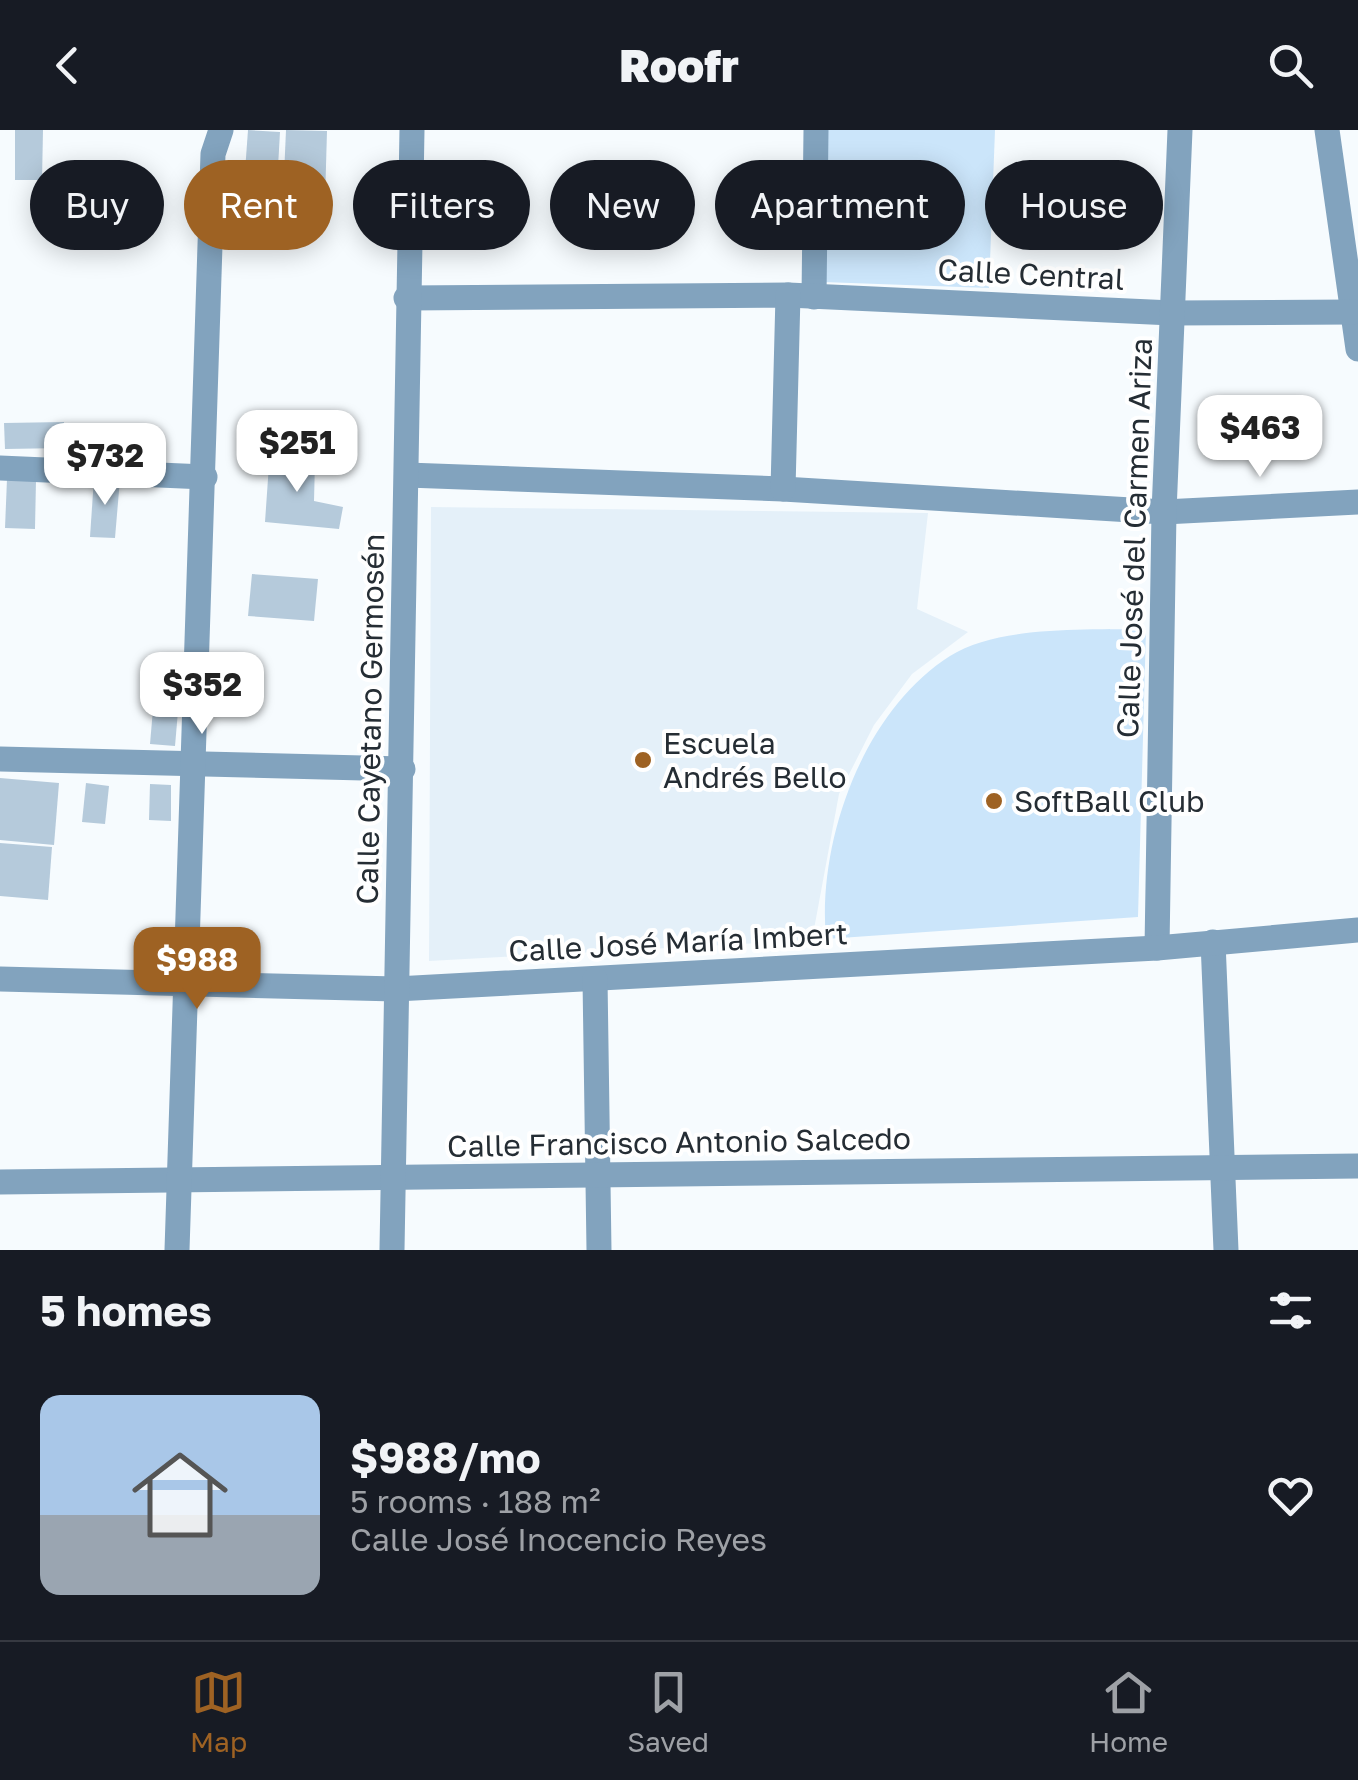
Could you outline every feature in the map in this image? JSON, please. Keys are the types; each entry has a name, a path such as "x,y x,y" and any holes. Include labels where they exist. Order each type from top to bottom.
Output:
{"street":[{"path":"176,1250 217,142 202,130"},
{"name":"Calle Cayetano Germosén","path":"392,1250 412,130"},
{"path":"783,489 816,130"},
{"name":"Calle José del Carmen Ariza","path":"1157,948 1164,512 1180,130"},
{"path":"1327,130 1358,349"},
{"name":"Calle Central","path":"406,298 801,296 1172,313 1353,312"},
{"path":"0,468 205,478"},
{"path":"407,475 783,489 1164,512 1358,502"},
{"path":"0,759 403,769"},
{"name":"Calle José María Imbert","path":"0,980 396,989 1157,948 1358,930"},
{"path":"1214,942 1226,1250"},
{"path":"595,979 599,1250"},
{"name":"Calle Francisco Antonio Salcedo","path":"0,1182 1358,1166"}],"shaded area":[{"path":"822,130 995,130 994,160 985,160 989,288 823,282 823,250 965,250 965,160 822,160"},
{"name":"Escuela Andrés Bello","path":"431,507 928,513 917,609 968,632 912,674 874,725 839,794 812,940 429,961"},
{"name":"SoftBall Club","path":"1146,629 1138,917 826,939 829,861 852,781 870,744 919,680 950,656 993,639 1045,631"}],"building":[{"path":"15,130 43,130 42,160 30,160 30,180 15,180"},
{"path":"248,130 280,132 278,160 246,160"},
{"path":"286,130 327,131 326,160 285,160"},
{"path":"64,422 65,448 5,449 4,423"},
{"path":"270,450 315,462 314,501 343,507 339,529 265,522"},
{"path":"94,478 120,479 115,538 90,537"},
{"path":"7,479 36,480 35,529 5,528"},
{"path":"252,574 318,579 314,621 248,616"},
{"path":"155,686 180,688 175,746 150,744"},
{"path":"0,778 59,783 54,845 0,840"},
{"path":"86,783 109,786 105,824 82,822"},
{"path":"150,784 171,785 171,821 149,820"},
{"path":"0,843 52,847 48,900 0,896"}],"place":[{"name":"Escuela Andrés Bello","path":"643,760"},
{"name":"SoftBall Club","path":"994,801"}]}
